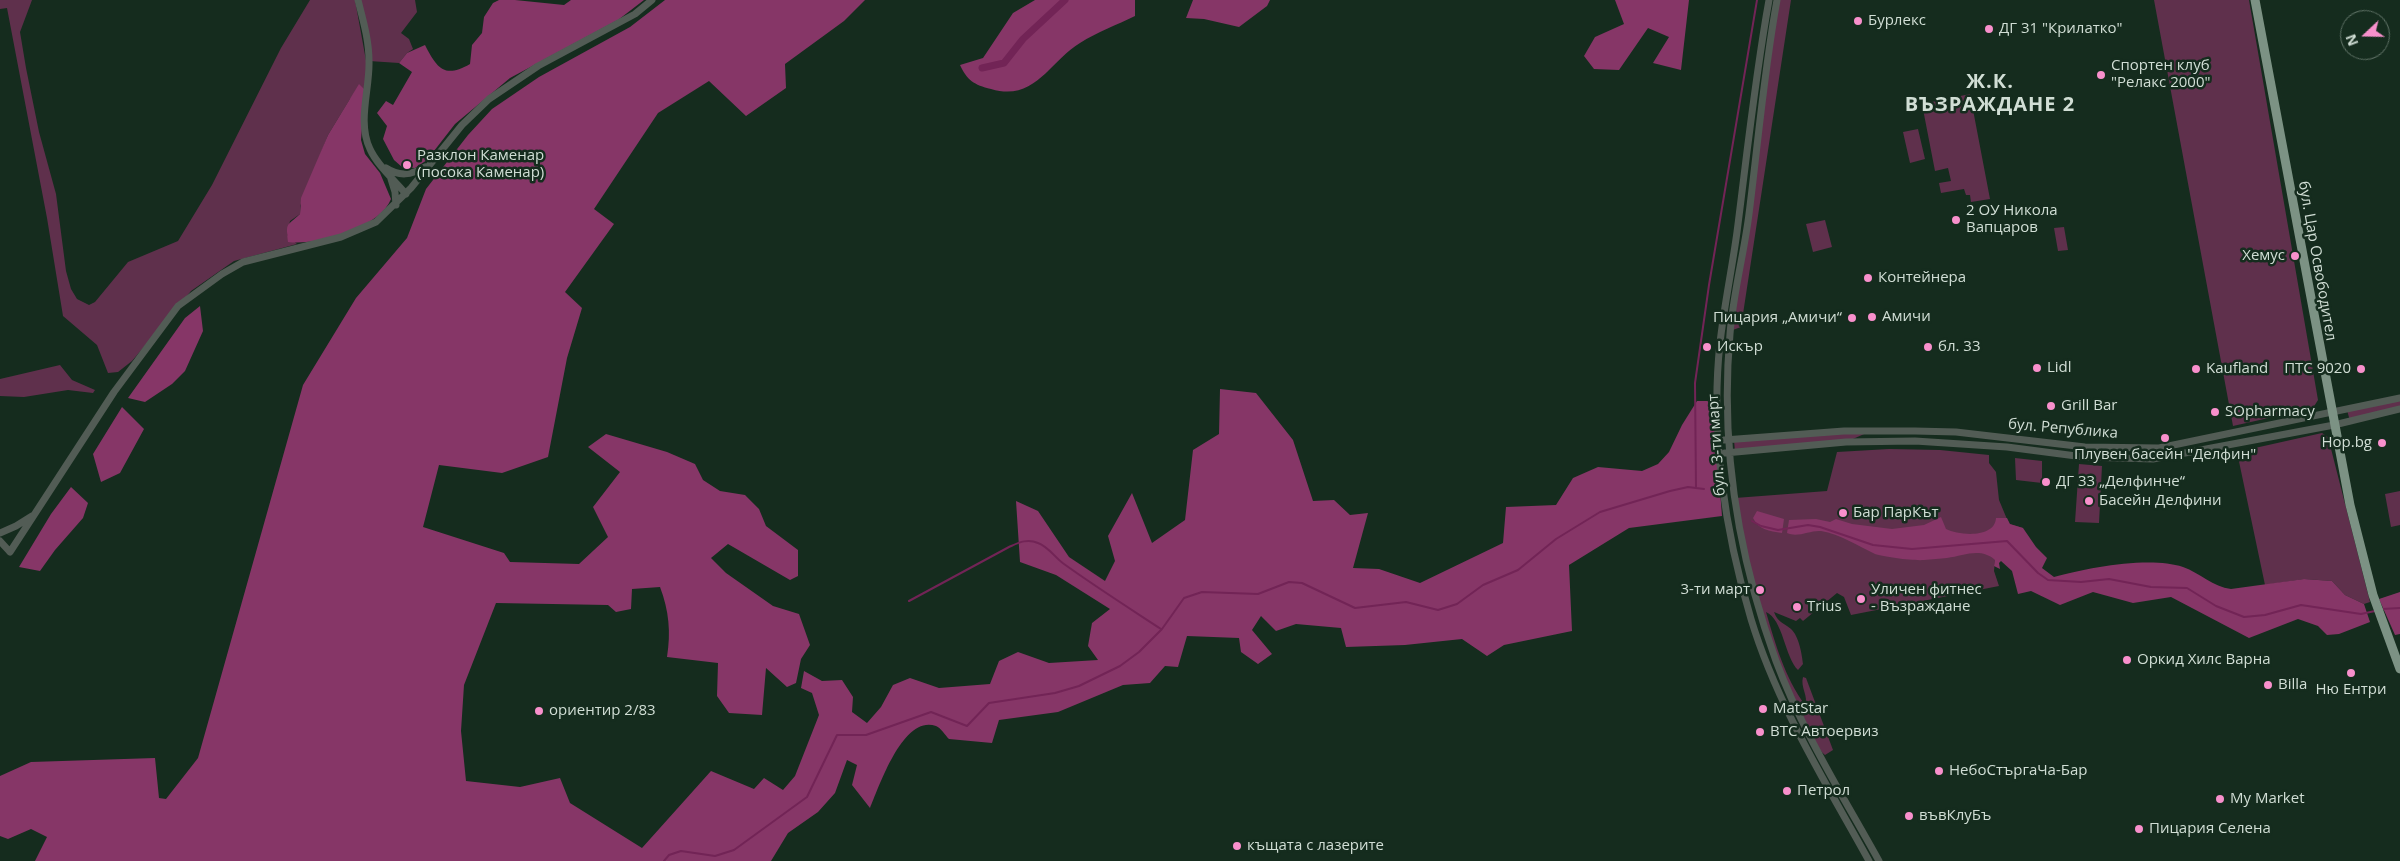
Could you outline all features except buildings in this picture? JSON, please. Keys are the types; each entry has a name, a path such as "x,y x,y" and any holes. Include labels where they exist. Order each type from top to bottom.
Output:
{"main road":[{"name":"бул. Цар Освободител","path":"2255,0 2350,505 2375,600 2400,669"}],"street":[{"path":"358,0 369,61 365,109 366,138 370,149 406,194"},
{"path":"10,552 114,392 178,306 222,274 243,262 341,237 364,229 376,222 396,205 462,124 489,99 525,74 627,18 652,0"},
{"name":"бул. 3-ти март","path":"1769,0 1749,126 1720,345 1720,454 1730,528 1751,620 1781,697 1814,764 1870,861"},
{"name":"бул. 3-ти март","path":"1777,0 1746,233 1730,331 1727,365 1728,440 1732,489 1753,592 1789,694 1813,743 1879,861"},
{"path":"383,166 392,172 409,174 430,164"},
{"path":"383,166 394,186 396,205"},
{"name":"бул. Република","path":"1719,441 1844,431 1915,431 1956,432 2085,447 2159,448 2400,398"},
{"name":"бул. Република","path":"1720,454 1846,442 1915,441 2007,447 2084,457 2141,460 2334,425 2400,409"},
{"path":"0,533 16,526 34,514"},
{"path":"0,541 10,552"},
{"path":"0,550 10,552"}],"shaded area":[{"path":"0,0 32,0 20,32 26,68 39,132 56,194 66,271 71,289 77,299 89,305 95,302 128,262 178,241 212,185 281,48 310,0 355,0 367,66 365,90 350,99 328,135 300,206 300,214 290,221 287,235 297,244 234,261 191,291 132,361 118,372 108,373 97,345 63,316 47,218 7,8 0,9"},
{"path":"358,0 415,0 417,12 401,33 409,39 413,49 399,63 369,61"},
{"path":"499,0 564,5 571,0 644,0 618,20 510,78 455,124 427,160 415,168 402,167 394,160 383,139 387,126 377,113 386,101 393,105 412,72 399,63 407,53 425,45 433,60 442,69 454,71 470,64 472,45 482,33 484,17 493,3"},
{"path":"665,0 865,0 844,21 785,64 786,88 746,116 709,81 658,113 594,209 614,224 565,292 582,308 567,358 548,457 502,473 439,465 423,527 504,553 510,562 579,564 608,537 593,507 620,472 588,447 606,434 667,452 695,464 703,480 720,491 745,495 759,509 766,526 798,550 798,576 790,580 728,544 711,558 726,573 773,606 799,614 810,645 801,659 796,683 787,687 766,668 762,715 729,713 717,696 718,663 667,657 668,622 660,587 632,589 631,609 616,612 608,605 496,603 464,685 461,731 466,781 520,787 560,778 570,803 642,848 711,771 754,789 764,778 783,790 795,776 819,715 812,693 801,688 804,671 822,681 842,680 853,697 852,712 867,723 881,707 893,685 910,678 939,688 990,684 999,661 1018,652 1049,663 1098,660 1088,646 1092,623 1110,609 1056,575 1020,562 1016,501 1038,511 1069,557 1105,581 1115,561 1108,536 1132,493 1152,543 1185,520 1193,450 1219,434 1220,389 1256,393 1293,440 1313,501 1334,500 1350,515 1368,513 1353,568 1379,569 1420,583 1503,543 1506,507 1556,505 1573,478 1598,467 1642,471 1658,464 1669,452 1682,425 1697,401 1713,401 1722,516 1629,528 1569,565 1572,631 1504,645 1487,656 1462,639 1405,645 1346,647 1341,628 1296,624 1276,631 1261,616 1252,630 1272,654 1258,664 1241,652 1239,638 1187,636 1178,667 1165,666 1150,683 1123,685 1058,712 999,720 992,743 949,739 938,727 924,725 913,731 903,741 886,770 870,808 852,785 857,765 847,760 835,793 818,812 788,833 771,861 35,861 47,837 31,829 8,839 0,836 0,776 31,762 155,758 159,798 166,799 198,758 303,385 356,298 407,238 426,189 468,135 492,109 539,77 630,27"},
{"path":"1035,0 1135,0 1135,16 1080,43 1040,78 1019,90 1006,92 980,86 972,81 965,75 960,65 983,58 1013,13"},
{"path":"1193,0 1270,0 1267,6 1239,27 1204,19 1186,18"},
{"path":"1615,0 1689,0 1681,70 1653,63 1669,37 1648,28 1619,70 1594,69 1584,56 1595,37 1624,24"},
{"path":"1777,0 1791,0 1741,327 1730,331"},
{"path":"2154,0 2249,0 2318,400 2313,408 2233,426"},
{"path":"359,84 365,90 361,140 365,154 380,173 391,199 385,209 374,219 346,233 314,241 288,242 288,225 300,214 301,198 328,135"},
{"path":"1970,94 1990,199 1971,202 1970,195 1966,195 1964,189 1941,193 1939,183 1951,181 1948,168 1935,171 1922,104"},
{"path":"1918,129 1925,159 1910,163 1903,132"},
{"path":"1825,220 1832,247 1813,252 1806,224"},
{"path":"2064,227 2068,250 2058,251 2054,228"},
{"path":"200,306 203,331 185,371 172,384 145,402 128,398 185,318"},
{"path":"60,365 72,380 95,390 93,393 68,390 24,397 0,396 0,379"},
{"path":"2400,398 2400,409 2350,421 2347,410"},
{"path":"122,407 144,429 120,473 101,482 93,454"},
{"path":"1871,431 1846,442 1735,452 1734,440"},
{"path":"2322,433 2328,437 2370,602 2364,604 2345,595 2332,581 2304,579 2265,585 2237,452"},
{"path":"1889,449 1940,450 1989,455 1989,463 1996,472 1999,500 2009,524 2023,528 1995,560 1994,571 1999,586 1851,615 1844,597 1837,593 1803,621 1800,618 1796,621 1774,612 1779,620 1794,632 1798,641 1803,664 1798,670 1790,657 1776,622 1766,612 1786,672 1805,705 1806,699 1802,681 1803,677 1806,678 1833,750 1825,755 1817,746 1772,643 1755,585 1735,498 1827,491 1837,452"},
{"path":"2015,458 2042,461 2042,483 2016,480"},
{"path":"2079,464 2102,466 2099,523 2075,522"},
{"path":"71,487 88,503 83,518 55,550 40,571 19,567 51,514"},
{"path":"2400,491 2400,525 2391,527 2385,494"},
{"path":"1757,511 1784,519 1782,533 1769,531 1758,525 1753,518"},
{"path":"1941,517 1946,529 1968,534 1976,534 1990,529 1994,525 1996,518 2007,518 2010,524 2023,528 2036,547 2047,558 2042,568 2054,577 2118,564 2153,563 2183,567 2218,586 2231,589 2304,579 2332,581 2345,595 2364,604 2370,622 2339,634 2327,635 2318,626 2298,619 2249,638 2171,597 2133,603 2093,592 2060,605 2031,591 2018,594 2012,571 2001,561 1999,563 2000,569 1994,566 1995,560 1984,554 1972,553 1924,560 1906,559 1875,554 1842,537 1821,531 1795,535 1787,533 1789,520 1816,519 1830,522 1836,519 1852,524 1892,529 1924,525"},
{"path":"2400,592 2400,634 2395,635 2379,599"}],"waterway":[{"path":"982,68 1004,63 1023,39 1065,0"},
{"path":"1696,488 1695,383 1709,285 1757,0"},
{"path":"664,861 669,855 681,851 715,856 734,850 807,797 837,735 866,735 931,712 967,726 989,703 1055,693 1079,686 1120,666 1139,652 1162,629 1184,598 1202,592 1258,594 1289,582 1302,583 1355,608 1406,602 1438,610 1457,604 1483,585 1518,570 1556,539 1600,512 1688,487 1704,489"},
{"path":"1752,521 1761,526 1778,530 1808,525 1820,527 1873,545 1912,549 2007,541 2038,573 2048,580 2081,582 2109,579 2151,587 2187,588 2216,606 2244,617 2265,615 2301,605 2361,614 2375,611"},
{"path":"909,601 1009,547 1030,541 1045,547 1076,573 1161,629"},
{"path":"2382,609 2400,608"}],"place":[{"name":"Бурлекс","path":"1858,21"},
{"name":"ДГ 31 \"Крилатко\"","path":"1989,29"},
{"name":"Спортен клуб \"Релакс 2000\"","path":"2101,75"},
{"name":"Разклон Каменар (посока Каменар)","path":"407,165"},
{"name":"2 ОУ Никола Вапцаров","path":"1956,220"},
{"name":"Хемус","path":"2295,256"},
{"name":"Контейнера","path":"1868,278"},
{"name":"Амичи","path":"1872,317"},
{"name":"Пицария „Амичи“","path":"1852,318"},
{"name":"Искър","path":"1707,347"},
{"name":"бл. 33","path":"1928,347"},
{"name":"Lidl","path":"2037,368"},
{"name":"Kaufland","path":"2196,369"},
{"name":"ПТС 9020","path":"2361,369"},
{"name":"Grill Bar","path":"2051,406"},
{"name":"SOpharmacy","path":"2215,412"},
{"name":"Плувен басейн \"Делфин\"","path":"2165,438"},
{"name":"Hop.bg","path":"2382,443"},
{"name":"ДГ 33 „Делфинче“","path":"2046,482"},
{"name":"Басейн Делфини","path":"2089,501"},
{"name":"Бар ПарКът","path":"1843,513"},
{"name":"3-ти март","path":"1760,590"},
{"name":"Уличен фитнес - Възраждане","path":"1861,599"},
{"name":"Trius","path":"1797,607"},
{"name":"Оркид Хилс Варна","path":"2127,660"},
{"name":"Ню Ентри","path":"2351,673"},
{"name":"Billa","path":"2268,685"},
{"name":"MatStar","path":"1763,709"},
{"name":"ориентир 2/83","path":"539,711"},
{"name":"ВТС Автоервиз","path":"1760,732"},
{"name":"НебоСтъргаЧа-Бар","path":"1939,771"},
{"name":"Петрол","path":"1787,791"},
{"name":"My Market","path":"2220,799"},
{"name":"въвКлуБъ","path":"1909,816"},
{"name":"Пицария Селена","path":"2139,829"},
{"name":"къщата с лазерите","path":"1237,846"}],"district":[{"name":"Ж.К. ВЪЗРАЖДАНЕ 2","path":"1990,94"}]}
